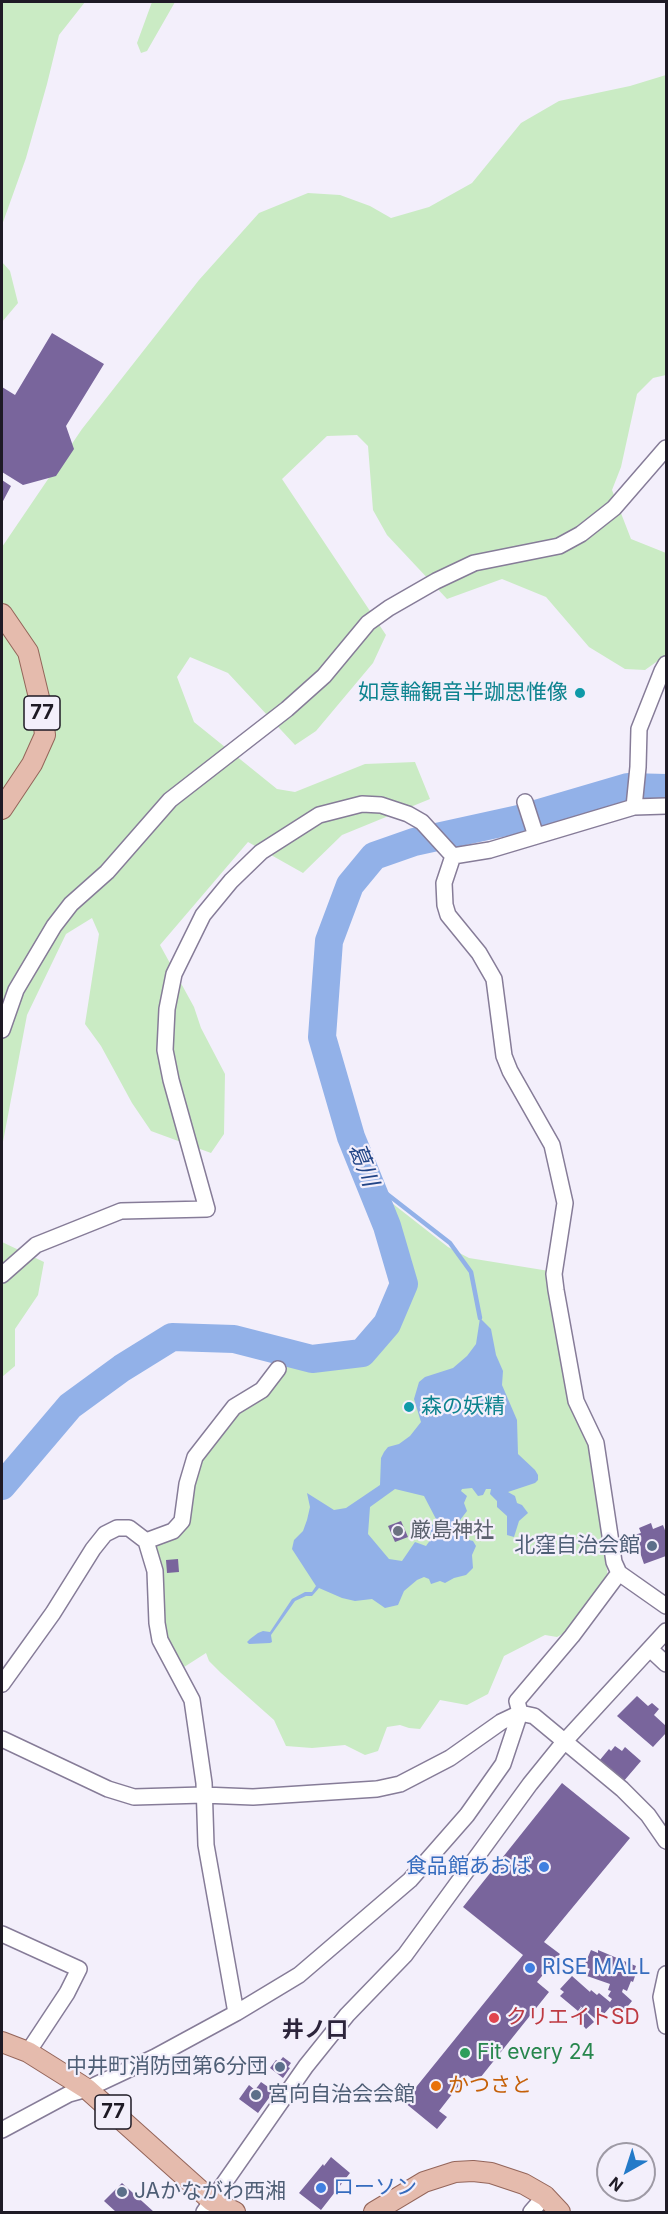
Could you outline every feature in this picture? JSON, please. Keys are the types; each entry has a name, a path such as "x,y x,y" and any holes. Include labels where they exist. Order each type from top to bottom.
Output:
{"main road":[{"name":"77","path":"2,614 28,652 42,710 45,735 32,764 2,810"},
{"name":"77","path":"2,2042 28,2052 87,2089 208,2207 235,2212"},
{"path":"374,2212 424,2182 454,2172 491,2173 524,2184 545,2196 561,2212"}],"street":[{"path":"2,1030 20,981 54,926 71,904 107,872 170,800 324,676 368,623 436,581 474,563 559,546 581,534 614,508 666,448"},
{"path":"634,805 639,729 666,664"},
{"path":"525,802 536,836"},
{"path":"2,1275 36,1245 121,1211 207,1209 171,1080 165,1050 165,1028 174,974 203,915 231,881 261,852 310,821 337,809 362,804 381,805 408,814 426,827 450,852 490,850 634,805 666,806"},
{"path":"450,852 444,883 448,915 479,953 494,979 504,1056 510,1071 552,1145 565,1203 554,1274 556,1290 576,1401 596,1443 614,1562 619,1573 666,1606"},
{"path":"146,1541 173,1531 182,1521 187,1484 195,1457 234,1407 262,1390 278,1369"},
{"path":"2,1684 53,1613 105,1534 117,1528 129,1528 146,1541 155,1571 160,1640 192,1700 204,1783 206,1845 236,2013"},
{"path":"2,2130 69,2094 87,2089 156,2056 236,2013 299,1975 392,1895 422,1867 467,1815 503,1764 520,1713 517,1701 572,1636 619,1573"},
{"path":"208,2207 306,2066 348,2015 405,1955 530,1784 564,1742 666,1631"},
{"path":"650,1649 666,1664"},
{"path":"2,1739 108,1789 135,1797 203,1795 253,1797 377,1789 400,1784 450,1758 501,1722 520,1713 534,1716 622,1789 648,1815 666,1841"},
{"path":"2,1934 79,1969 67,1993 28,2052"},
{"path":"666,1974 661,1997 666,2026"},
{"path":"531,2212 545,2196"}],"green space":[{"path":"2,2 85,2 59,35 26,158 2,225"},
{"path":"152,2 175,2 147,51 141,53 137,43"},
{"path":"666,75 666,375 653,378 637,394 621,467 612,490 631,539 666,553 666,655 645,670 625,669 589,647 546,597 502,579 447,599 387,535 373,510 368,446 357,435 327,436 282,479 386,635 373,663 316,731 295,745 228,673 190,657 177,677 194,722 277,789 295,792 365,764 415,762 430,799 342,835 303,873 248,842 160,945 194,1007 201,1028 225,1074 224,1134 211,1153 151,1131 132,1103 101,1046 85,1024 99,934 92,918 66,934 27,1015 2,1147 2,547 82,429 199,280 259,213 308,193 340,195 370,206 391,218 429,207 472,183 521,123 559,101 630,86"},
{"path":"2,262 10,271 18,303 2,322"},
{"path":"388,1200 448,1247 469,1258 549,1271 589,1440 608,1577 582,1610 581,1618 566,1632 557,1637 545,1635 504,1656 488,1694 467,1705 440,1700 420,1729 400,1725 387,1727 378,1751 365,1755 345,1745 312,1748 286,1746 274,1720 221,1673 209,1661 206,1653 181,1669 162,1639 155,1544 176,1533 198,1464 236,1412 266,1395 286,1366 326,1369 346,1365 370,1353 387,1339 401,1321 410,1296 413,1278 411,1259"},
{"path":"2,1242 44,1262 38,1295 15,1329 15,1366 2,1377"}],"water":[{"path":"480,1318 491,1329 496,1355 503,1371 502,1385 517,1420 518,1454 538,1475 535,1483 508,1492 515,1496 517,1503 522,1505 528,1513 519,1521 514,1537 507,1535 507,1516 497,1507 497,1501 490,1494 491,1489 486,1489 483,1495 478,1496 472,1488 462,1489 461,1491 467,1496 464,1503 467,1511 457,1524 460,1529 465,1529 465,1539 473,1541 476,1546 472,1555 473,1568 466,1575 445,1583 440,1581 431,1584 429,1579 424,1577 404,1591 398,1605 385,1608 372,1599 355,1601 319,1588 312,1596 295,1601 271,1635 272,1642 249,1644 247,1642 258,1633 270,1632 292,1599 305,1592 312,1592 316,1586 292,1549 294,1540 303,1531 307,1520 310,1507 307,1493 334,1510 346,1508 380,1485 381,1458 384,1452 388,1447 399,1444 410,1436 421,1422 414,1399 419,1382 425,1377 453,1368 467,1356 476,1344","holes":["395,1489 424,1496 436,1519 430,1529 431,1539 426,1546 415,1542 402,1561 389,1559 368,1534 370,1507"]}],"building":[{"path":"52,333 104,364 66,426 74,449 56,476 23,485 2,472 2,387 15,395"},
{"path":"2,480 11,486 2,503"},
{"name":"厳島神社","path":"401,1521 408,1537 395,1542 388,1526"},
{"name":"北窪自治会館","path":"651,1523 653,1529 663,1525 666,1533 666,1556 644,1564 634,1535 641,1533 639,1528"},
{"path":"178,1559 179,1572 167,1573 166,1560"},
{"path":"637,1696 648,1706 652,1703 659,1709 654,1715 666,1726 666,1733 653,1747 617,1716"},
{"path":"615,1746 622,1751 625,1747 641,1761 623,1782 599,1761 609,1749 611,1751"},
{"name":"RISE MALL","path":"562,1783 630,1838 544,1942 560,1954 537,1982 549,1992 480,2078 475,2081 467,2075 439,2111 447,2117 437,2129 404,2102 523,1955 463,1907"},
{"path":"591,1950 598,1953 598,1950 636,1966 633,1982 631,1981 627,1991 623,1989 622,1992 632,2001 620,2016 610,2007 598,2021 579,2005 581,2007 578,2011 560,1996 564,1992 560,1989 572,1976 590,1992 591,1990 597,1995 599,1993 610,2002 612,1999 608,1996 611,1991 608,1990 610,1984 587,1976 590,1969 584,1966"},
{"path":"582,2008 594,2022 586,2029 574,2015"},
{"name":"中井町消防団第6分団","path":"283,2057 291,2063 283,2078 270,2068 276,2060 279,2062"},
{"name":"宮向自治会会館","path":"261,2082 274,2091 258,2113 239,2099 249,2085 255,2090"},
{"name":"ローソン","path":"331,2157 350,2173 321,2210 299,2193"},
{"name":"JAかながわ西湘","path":"122,2183 154,2212 116,2212 104,2201"}],"waterway":[{"name":"葛川","path":"2,1486 70,1406 122,1368 172,1337 234,1339 312,1359 362,1353 387,1324 404,1284 387,1226 351,1137 322,1037 329,941 350,885 374,856 414,842 519,819 628,787 666,788"},
{"path":"369,1180 450,1243 471,1272 480,1318"}],"place":[{"name":"如意輪観音半跏思惟像","path":"580,693"},
{"name":"森の妖精","path":"409,1407"},
{"name":"厳島神社","path":"398,1531"},
{"name":"北窪自治会館","path":"652,1546"},
{"name":"食品館あおば","path":"544,1867"},
{"name":"RISE MALL","path":"530,1968"},
{"name":"クリエイトSD","path":"494,2018"},
{"name":"Fit every 24","path":"465,2053"},
{"name":"中井町消防団第6分団","path":"280,2067"},
{"name":"かつさと","path":"436,2086"},
{"name":"宮向自治会会館","path":"256,2095"},
{"name":"ローソン","path":"321,2188"},
{"name":"JAかながわ西湘","path":"122,2192"}],"district":[{"name":"井ノ口","path":"315,2030"}]}
